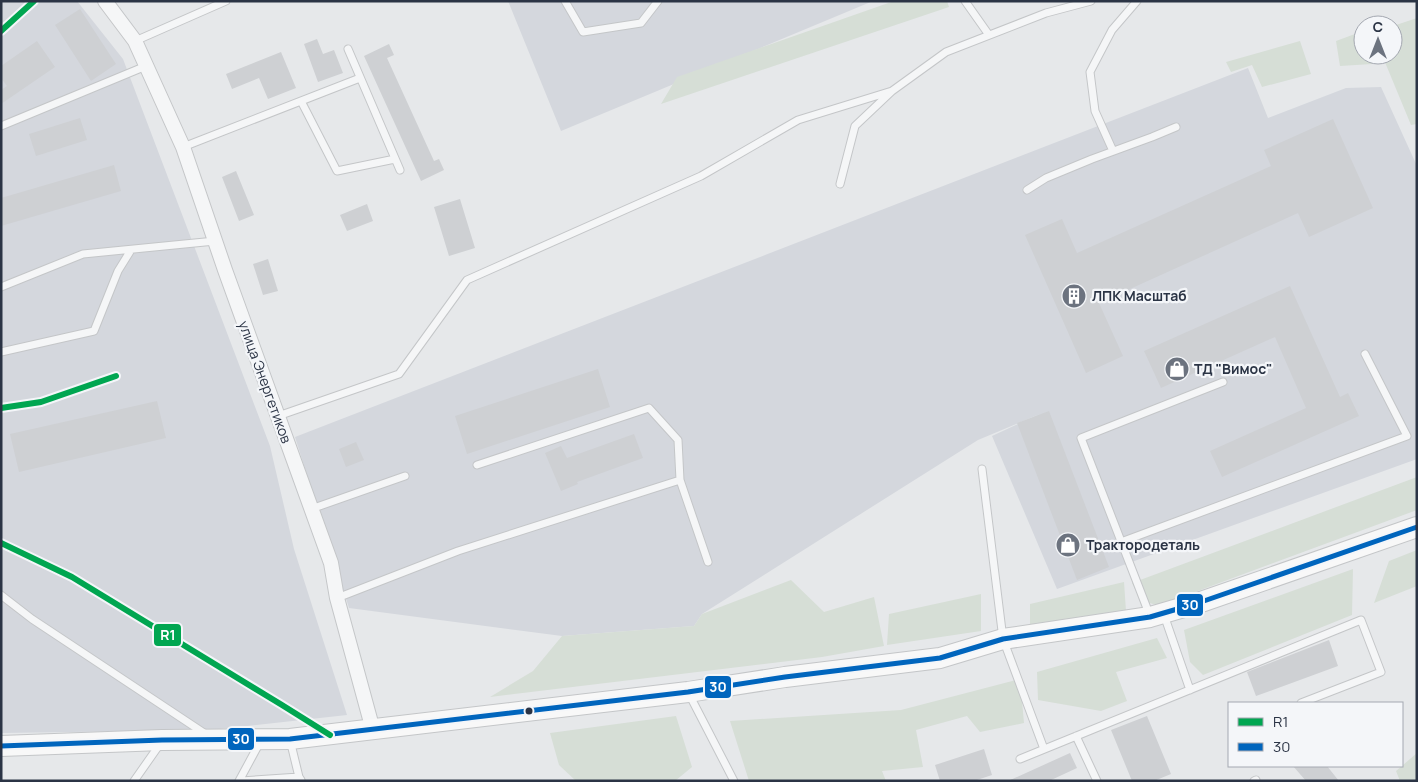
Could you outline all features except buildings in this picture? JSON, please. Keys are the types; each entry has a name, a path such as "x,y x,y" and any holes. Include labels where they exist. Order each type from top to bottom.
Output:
{"street":[{"name":"улица Энергетиков","path":"105,1 135,41 183,147 331,563 337,598 373,730"},
{"path":"1,746 162,740 290,739 688,692 784,677 940,658 1003,639 1156,615 1208,600 1417,527"}],"lane":[{"path":"135,41 226,1"},
{"path":"565,1 584,32 641,23 658,1"},
{"path":"966,1 989,35"},
{"path":"840,184 855,126 892,90 946,52 1046,13 1091,1"},
{"path":"1113,151 1095,111 1090,72 1112,30 1137,1"},
{"path":"348,49 400,170"},
{"path":"1,126 146,66"},
{"path":"183,147 360,78"},
{"path":"278,416 399,374 468,280 701,176 798,120 892,90"},
{"path":"302,101 336,171 395,159"},
{"path":"1027,190 1046,178 1176,127"},
{"path":"1,287 83,254 215,241"},
{"path":"1,352 94,331 118,272 131,250"},
{"path":"1121,542 1406,436 1364,354"},
{"path":"1190,690 1121,542 1081,438 1224,382"},
{"path":"477,465 649,408 678,440 680,480 708,562"},
{"path":"982,469 1003,639 1044,749"},
{"path":"311,509 405,476"},
{"path":"337,598 458,551 680,480"},
{"path":"1,595 32,619 215,740"},
{"path":"1020,759 1362,620 1381,672 1304,702"},
{"path":"688,692 734,781"},
{"path":"1076,736 1097,781"},
{"path":"261,740 240,781 300,779 290,739"},
{"path":"134,781 162,740"}],"shaded area":[{"path":"1,1 77,1 123,59 270,446 294,549 347,715 211,730 1,733"},
{"path":"508,1 873,1 561,131"},
{"path":"894,1 947,1 949,7 661,104 677,77"},
{"path":"1417,18 1417,124 1411,125 1386,65 1403,65 1403,23"},
{"path":"1353,35 1353,65 1356,65 1340,66 1336,41"},
{"path":"1300,41 1311,74 1262,87 1252,65 1231,72 1226,62"},
{"path":"1248,68 1268,118 1346,88 1381,87 1417,166 1417,459 1057,589 992,436 1040,414 978,440 702,614 694,626 562,636 349,608 295,437"},
{"path":"1417,477 1417,510 1160,605 1149,603 1142,599 1132,583"},
{"path":"1417,550 1417,586 1374,603 1389,561"},
{"path":"1353,569 1352,615 1203,675 1190,662 1184,630"},
{"path":"791,580 824,612 874,597 884,646 822,657 490,697 533,671 562,636 694,626 702,614"},
{"path":"1124,582 1126,611 1030,633 1030,604"},
{"path":"981,594 981,631 887,645 889,614"},
{"path":"1157,638 1167,658 1116,672 1127,701 1101,711 1038,700 1037,672"},
{"path":"1020,679 1024,723 980,732 967,716 916,730 923,767 882,771 886,781 749,781 730,721 901,710"},
{"path":"676,716 692,767 675,781 576,781 559,765 550,733"},
{"path":"1417,753 1417,781 1400,781 1396,771 1403,767"}],"transit line":[{"name":"R1","path":"1,31 34,1"},
{"name":"R1","path":"1,408 41,402 116,376"},
{"name":"30","path":"1,746 162,740 290,739 688,692 785,677 940,658 1003,639 1150,617 1198,603 1417,527"},
{"name":"R1","path":"1,543 72,577 330,735"}],"place":[{"name":"ЛПК Масштаб","path":"1074,296"},
{"name":"ТД \"Вимос\"","path":"1177,369"},
{"name":"Трактородеталь","path":"1068,545"}]}
